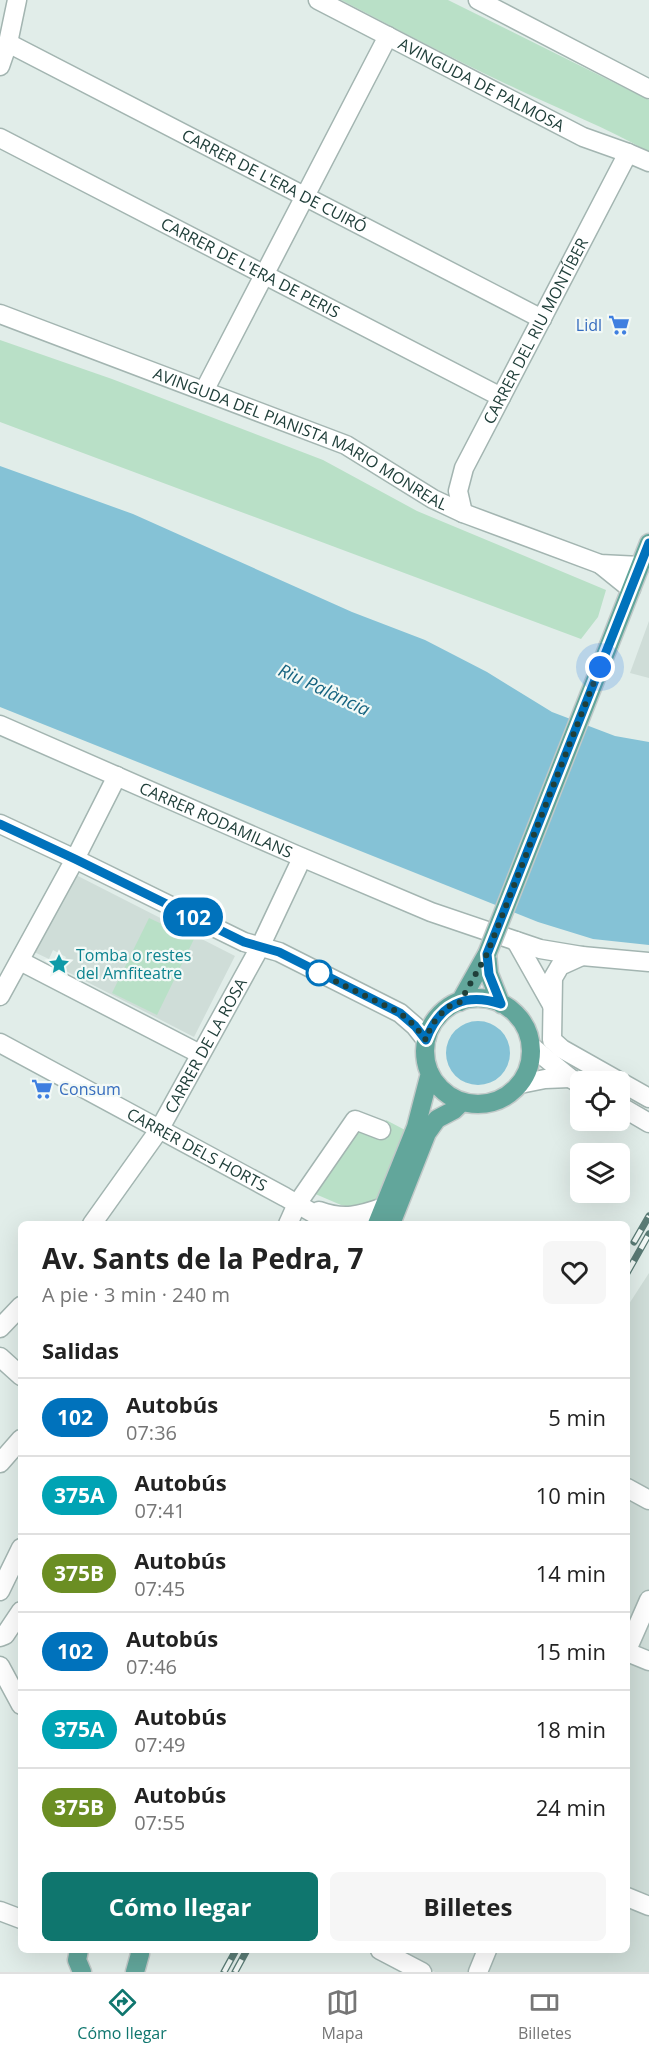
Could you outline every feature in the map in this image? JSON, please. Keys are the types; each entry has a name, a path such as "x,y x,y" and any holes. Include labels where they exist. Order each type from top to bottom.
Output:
{"main road":[{"path":"460,1002 487,954 649,543"},
{"path":"487,954 489,974 501,1004"},
{"path":"475,998 501,1004 514,1012 522,1021 531,1046 530,1066 520,1084 508,1096 494,1102 477,1104 462,1102 447,1095 437,1086 430,1073 426,1057 426,1040 431,1026 448,1007 460,1002 475,998"},
{"path":"388,1220 430,1073"},
{"path":"388,1220 427,1133 437,1119 454,1110 462,1102"},
{"path":"78,1953 77,1960 82,1972"},
{"path":"135,1972 142,1953"}],"street":[{"path":"0,66 8,43 17,0"},
{"name":"AVINGUDA DE PALMOSA","path":"318,0 584,137 649,162"},
{"path":"478,0 649,89"},
{"path":"204,391 388,36"},
{"name":"CARRER DE L'ERA DE CUIRÓ","path":"8,43 542,319"},
{"name":"CARRER DE L'ERA DE PERIS","path":"0,138 501,397"},
{"name":"CARRER DEL RIU MONTÍBER","path":"463,513 458,491 464,468 628,153"},
{"name":"AVINGUDA DEL PIANISTA MARIO MONREAL","path":"0,314 346,445 433,499 463,513 600,564 640,567"},
{"name":"AVINGUDA DEL PIANISTA MARIO MONREAL","path":"600,564 630,590"},
{"name":"CARRER RODAMILANS","path":"0,725 302,858 431,912 540,949 582,956 649,962"},
{"path":"0,996 75,859 117,776"},
{"path":"0,825 244,942 279,952 400,1013 426,1040"},
{"name":"CARRER DE LA ROSA","path":"94,1221 159,1130 260,947 302,858"},
{"path":"516,941 552,1006"},
{"path":"582,956 560,966 553,978 552,1040 649,1098"},
{"path":"20,961 200,1054"},
{"name":"CARRER DELS HORTS","path":"0,1043 327,1221"},
{"path":"531,1046 570,1078"},
{"path":"520,1084 545,1079 570,1082"},
{"path":"630,1112 649,1123"},
{"path":"289,1221 297,1204 355,1120 381,1130"},
{"name":"CARRER DELS HORTS","path":"297,1204 331,1215 388,1220"},
{"path":"0,1328 18,1309"},
{"path":"0,1357 18,1373"},
{"path":"0,1463 18,1442"},
{"path":"630,1490 649,1500"},
{"path":"18,1554 0,1593 18,1603"},
{"path":"630,1644 649,1600"},
{"path":"0,1637 5,1635 18,1616"},
{"path":"630,1652 649,1661"},
{"path":"0,1666 18,1699"},
{"path":"630,1898 649,1906"},
{"path":"0,1911 18,1918"},
{"path":"386,1953 422,1972"},
{"path":"478,1972 486,1953"}],"shaded area":[{"path":"649,621 649,678 630,673"},
{"path":"74,874 235,956 194,1037 60,968 66,957 53,950 49,959 34,952"},
{"path":"649,1273 649,1972 435,1972 391,1953 630,1953 630,1302"}],"green space":[{"path":"341,0 448,0 649,100 649,152 472,68"},
{"path":"0,340 112,379 323,460 417,511 606,590 598,617 581,639 0,422"},
{"path":"149,918 194,939 157,1015 112,993"},
{"path":"386,1120 405,1130 380,1198 364,1210 341,1205 313,1193 356,1127 381,1130"}],"water":[{"name":"Riu Palància","path":"0,466 133,514 352,612 425,640 487,672 552,712 615,736 649,742 649,945 593,939 538,922 0,707"},
{"path":"478,1021 496,1027 504,1035 510,1053 504,1071 496,1079 478,1085 460,1079 452,1071 446,1053 452,1035 460,1027"}],"railway":[{"path":"634,1242 649,1216"},
{"path":"630,1268 649,1234"},
{"path":"224,1972 234,1953"},
{"path":"235,1972 245,1953"}],"bus line":[{"name":"102","path":"0,824 244,942 279,952 400,1013 426,1040 431,1026 448,1007 475,998 501,1004 489,974 487,954 649,543"}],"place":[{"name":"Lidl","path":"619,325"},
{"name":"Tomba o restes del Amfiteatre","path":"59,964"},
{"name":"Consum","path":"42,1089"}],"route":[{"path":"319,973 313,970 400,1013 426,1040 431,1026 439,1016 448,1007 460,1002 487,954 600,667"}]}
